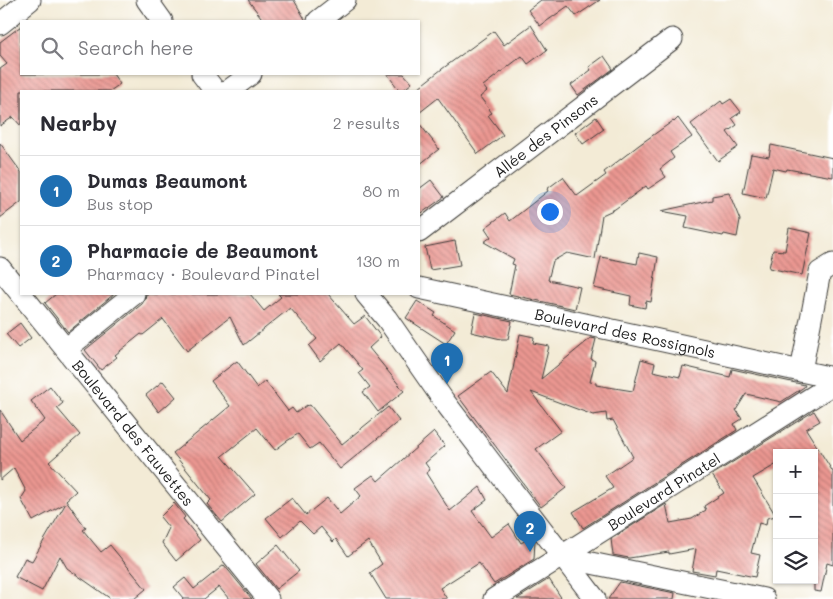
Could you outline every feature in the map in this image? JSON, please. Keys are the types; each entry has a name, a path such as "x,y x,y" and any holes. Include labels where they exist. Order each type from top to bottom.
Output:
{"street":[{"path":"0,24 30,0"},
{"path":"147,0 161,20"},
{"path":"319,20 345,0"},
{"name":"Allée des Pinsons","path":"420,231 672,39"},
{"path":"203,75 214,90"},
{"path":"229,90 249,75"},
{"path":"801,371 820,272 833,264"},
{"name":"Boulevard des Fauvettes","path":"0,268 20,293"},
{"name":"Boulevard des Rossignols","path":"420,288 833,378"},
{"name":"Boulevard des Fauvettes","path":"22,295 268,599"},
{"path":"66,349 133,295"},
{"path":"367,295 387,319 444,400 594,599"},
{"name":"Boulevard Pinatel","path":"494,599 833,384"},
{"path":"562,557 764,599"},
{"path":"594,599 599,581 615,567"}],"building":[{"path":"248,0 294,0 305,20 263,20"},
{"path":"541,0 600,0 576,16 568,6 540,26 528,10"},
{"path":"531,25 547,50 528,64 522,56 483,86 487,91 480,97 492,113 488,115 503,135 478,154 438,98 420,112 419,87 494,31 504,45"},
{"path":"20,27 20,75 114,75 120,84 111,90 20,90 20,125 13,117 0,126 0,69 7,64 0,56 0,42"},
{"path":"604,56 613,69 578,95 571,85 591,70 589,67"},
{"path":"388,75 405,75 412,83 403,90 399,90"},
{"path":"731,99 741,112 732,118 737,125 727,132 738,147 718,161 691,124 721,101 723,104"},
{"path":"596,117 604,129 583,144 575,133"},
{"path":"678,118 692,137 670,152 674,158 660,169 666,177 648,189 646,186 615,209 602,215 595,259 567,253 553,261 548,280 580,287 575,309 509,294 515,265 512,264 514,259 484,242 491,237 485,228 505,213 510,221 563,177 577,196 606,175 604,172"},
{"path":"420,124 439,149 420,164"},
{"path":"0,143 20,171 20,203 0,218"},
{"path":"771,145 833,158 833,177 773,168 766,198 743,193 751,154 769,157"},
{"path":"431,180 444,197 420,214 420,188"},
{"path":"729,193 740,220 737,237 685,228 688,216 661,211 712,200 712,196"},
{"path":"789,228 811,233 802,275 769,268 773,250 785,251"},
{"path":"455,241 460,265 430,270 425,247"},
{"path":"639,253 658,257 651,302 646,301 645,308 630,305 631,296 594,288 601,257 637,264"},
{"path":"55,295 113,295 68,332 45,303"},
{"path":"146,295 251,295 264,311 281,297 279,295 329,295 354,324 365,316 381,337 369,348 404,391 378,412 363,392 370,387 359,373 363,370 341,343 320,361 309,346 317,339 290,308 244,345 230,317 187,351 163,319 115,355 117,357 101,370 85,350 142,304"},
{"path":"417,301 436,313 434,316 455,330 446,344 406,318"},
{"path":"475,313 512,321 508,339 471,332"},
{"path":"20,323 31,338 18,348 6,334"},
{"path":"520,334 534,337 533,343 549,346 541,379 591,338 596,339 591,359 595,361 590,382 596,383 596,385 633,391 641,359 655,363 653,371 680,377 683,366 730,377 732,369 805,385 781,402 746,394 736,410 742,419 734,424 737,430 583,528 573,512 613,488 605,476 633,457 613,420 607,421 606,413 593,415 531,392 561,431 536,449 566,488 541,507 458,396 491,372 508,394"},
{"path":"237,361 257,388 265,381 288,411 292,408 296,413 310,405 342,444 388,407 399,421 340,469 319,443 310,449 298,434 275,450 257,428 222,456 255,494 222,522 207,504 211,500 173,453 230,406 211,381"},
{"path":"163,381 176,397 159,412 146,395"},
{"path":"50,386 63,403 57,408 80,435 49,462 76,491 66,500 86,528 83,530 101,552 110,545 146,589 134,599 111,599 67,568 60,556 42,591 15,577 25,558 32,561 66,503 33,521 21,499 26,491 14,468 0,480 0,410 20,440 45,420 31,401"},
{"path":"814,411 820,421 806,429 833,472 833,565 827,563 821,592 814,591 814,584 818,584 818,449 773,449 773,466 753,478 773,511 773,517 767,518 766,525 759,523 751,553 760,555 755,577 716,569 715,575 692,571 696,549 629,558 613,555 611,539 666,504 670,523 692,519 706,510 704,506 724,493 712,475"},
{"path":"434,432 445,446 425,463 430,470 426,473 450,511 480,487 487,500 472,511 491,537 509,524 521,543 532,537 535,540 534,559 494,584 479,563 440,588 447,599 386,599 370,573 382,564 368,541 348,556 336,539 333,542 321,527 313,534 300,521 282,537 266,518 292,498 306,515 327,498 340,514 361,496 355,488 373,475 378,481"},
{"path":"174,503 185,517 183,519 200,540 176,561 162,543 169,528 160,517"},
{"path":"278,545 299,571 276,589 256,564"},
{"path":"224,565 252,599 229,599 219,587 204,599 182,599 174,587 185,578 194,589"},
{"path":"549,579 562,599 517,599"},
{"path":"620,582 675,593 674,599 608,599"}],"place":[{"name":"Dumas Beaumont","path":"447,384"},
{"name":"Pharmacie de Beaumont","path":"530,552"}]}
